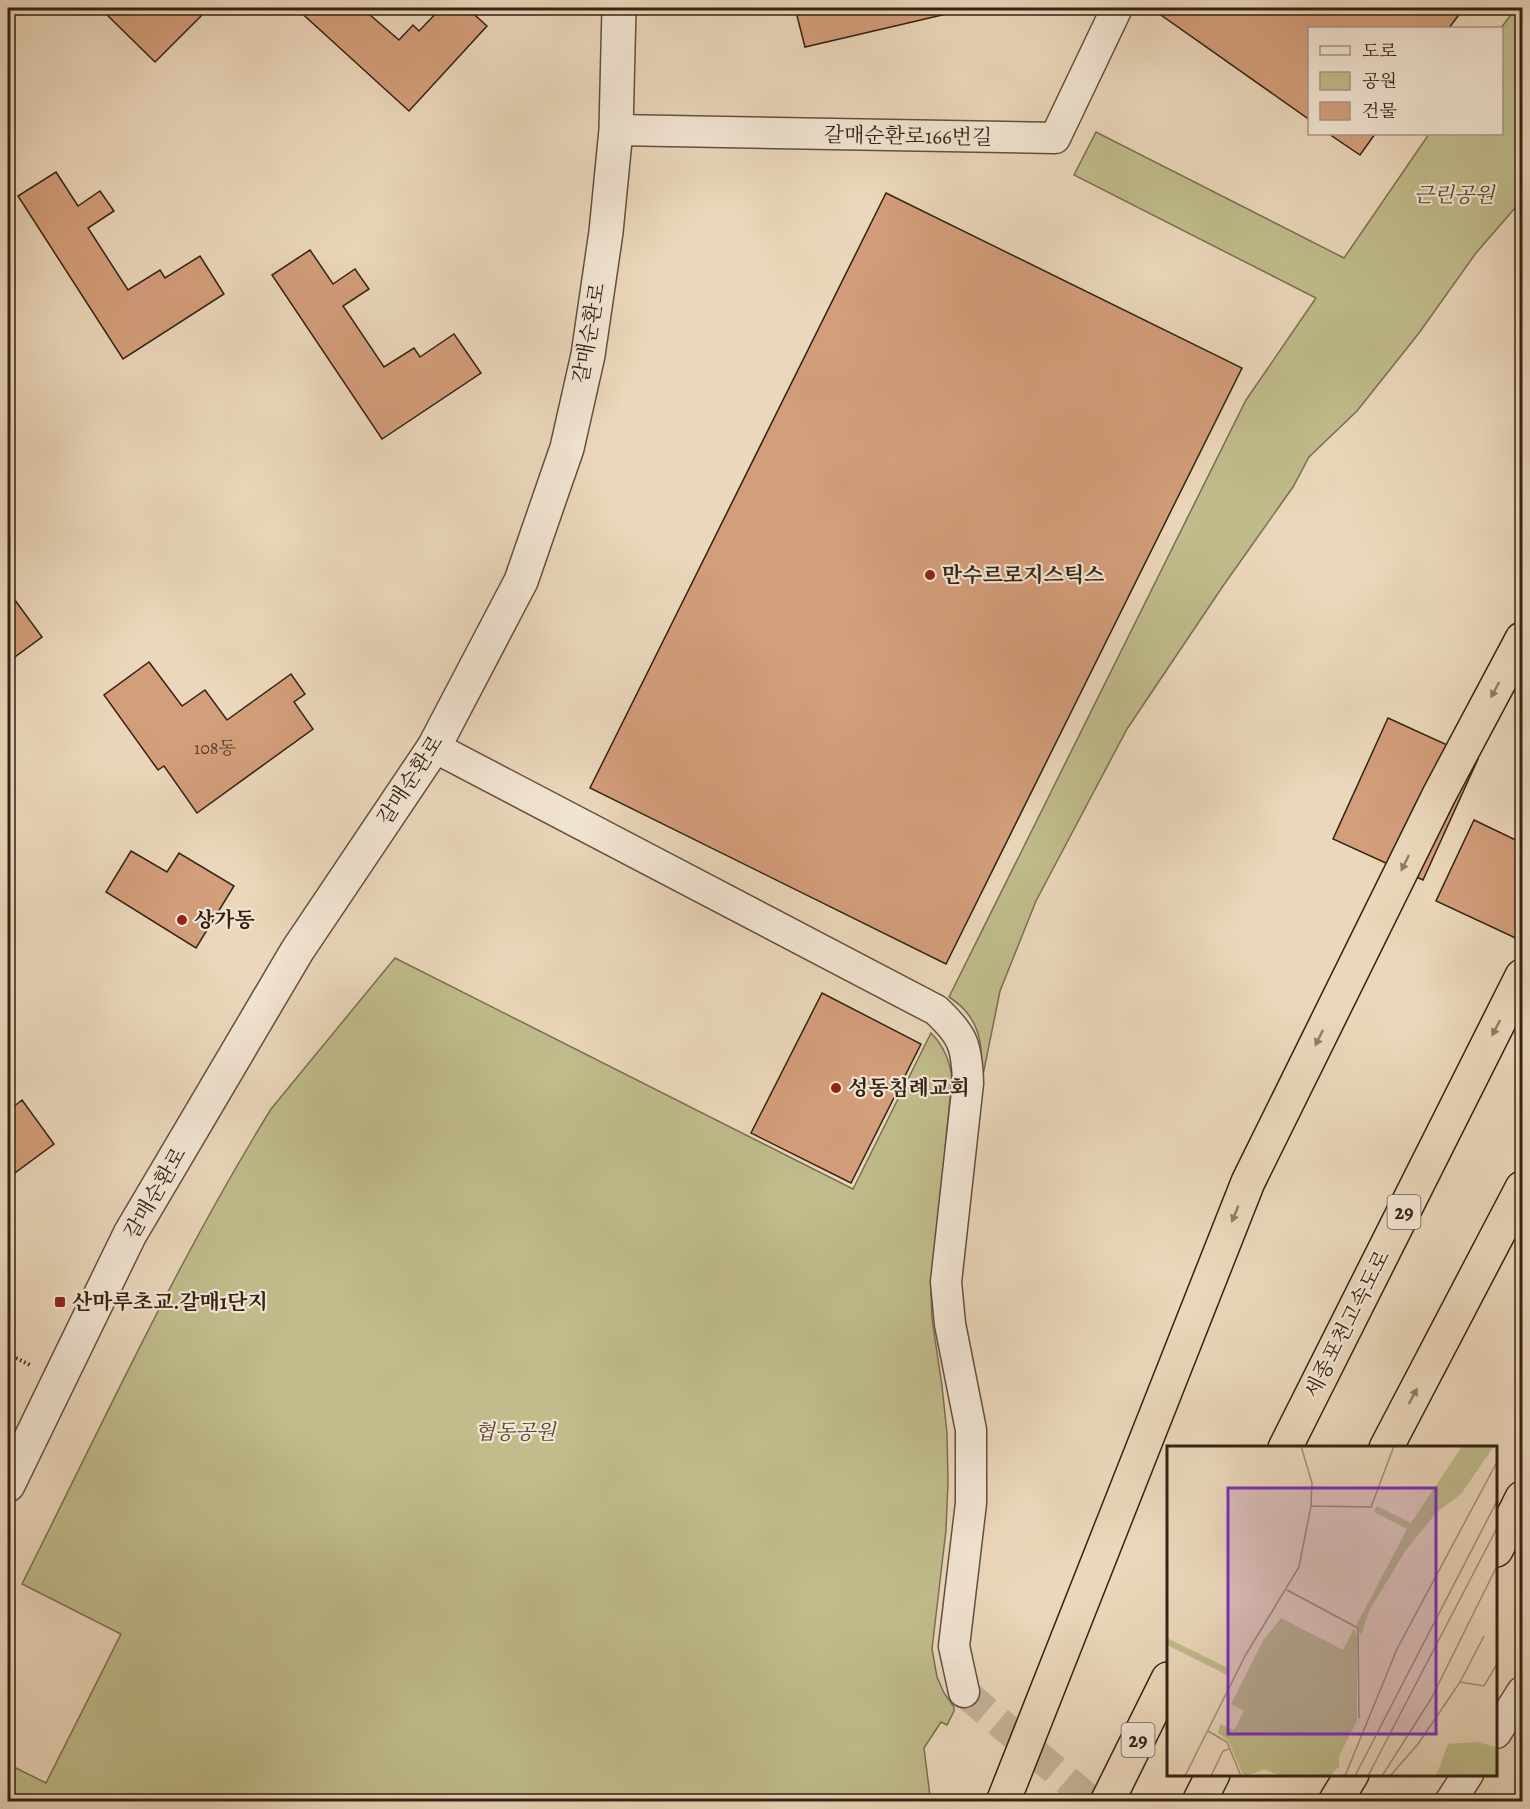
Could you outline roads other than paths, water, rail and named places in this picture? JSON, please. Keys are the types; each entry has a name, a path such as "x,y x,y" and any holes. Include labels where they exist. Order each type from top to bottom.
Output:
{"highway":[{"path":"1003,1802 1248,1182 1439,795 1522,639"},
{"name":"세종포천고속도로","path":"1286,1446 1522,976"},
{"path":"1387,1446 1522,1188"},
{"path":"1497,1548 1522,1498"},
{"name":"29","path":"1107,1802 1167,1681"},
{"path":"1199,1802 1212,1776"},
{"path":"1335,1802 1351,1776"}],"street":[{"name":"갈매순환로","path":"8,1485 130,1234 297,951 434,747 521,581 567,448 588,355 606,232 616,130 619,8"},
{"name":"갈매순환로166번길","path":"616,130 1055,138 1117,8"},
{"path":"434,747 936,1010 957,1029 967,1063 968,1083 946,1282 950,1324 971,1430 971,1503 954,1646 964,1692"},
{"path":"1497,1731 1522,1692"},
{"path":"1450,1802 1467,1776"}],"tunnel":[{"path":"964,1692 1092,1802"}],"place":[{"name":"만수르로지스틱스","path":"930,575"},
{"name":"상가동","path":"182,920"},
{"name":"성동침례교회","path":"836,1088"},
{"name":"산마루초교.갈매1단지","path":"60,1302"}],"park label":[{"name":"근린공원","path":"1454,195"},
{"name":"협동공원","path":"515,1432"}]}
